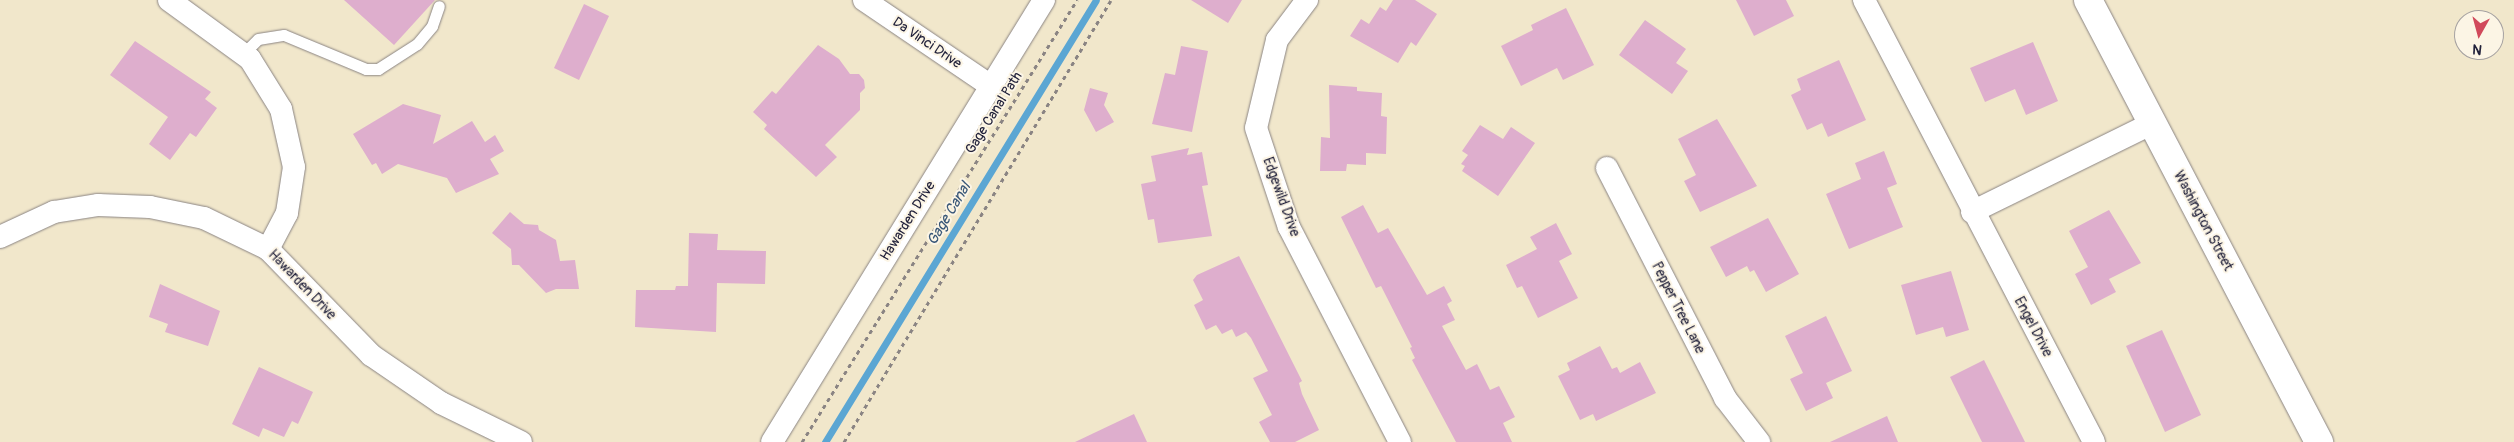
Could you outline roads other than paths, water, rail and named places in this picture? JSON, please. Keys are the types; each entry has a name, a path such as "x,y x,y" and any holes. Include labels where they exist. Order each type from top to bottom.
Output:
{"main road":[{"name":"Washington Street","path":"2088,0 2151,124 2319,442"}],"street":[{"path":"169,0 250,59 281,109 294,167 287,214 268,249"},
{"name":"Da Vinci Drive","path":"864,0 991,86"},
{"name":"Hawarden Drive","path":"772,442 1044,0"},
{"name":"Edgewild Drive","path":"1307,0 1277,40 1256,128 1289,227 1400,442"},
{"name":"Engel Drive","path":"1864,0 1972,212 2094,442"},
{"path":"1972,212 2151,124"},
{"name":"Pepper Tree Lane","path":"1607,168 1725,398 1759,442"},
{"name":"Hawarden Drive","path":"0,237 54,212 98,205 150,207 204,218 268,249 371,355 441,403 521,442"}],"lane":[{"path":"243,54 258,39 284,35 366,69 378,69 417,44 432,26 439,6"}],"waterway":[{"name":"Gage Canal","path":"825,442 1096,0"}]}
